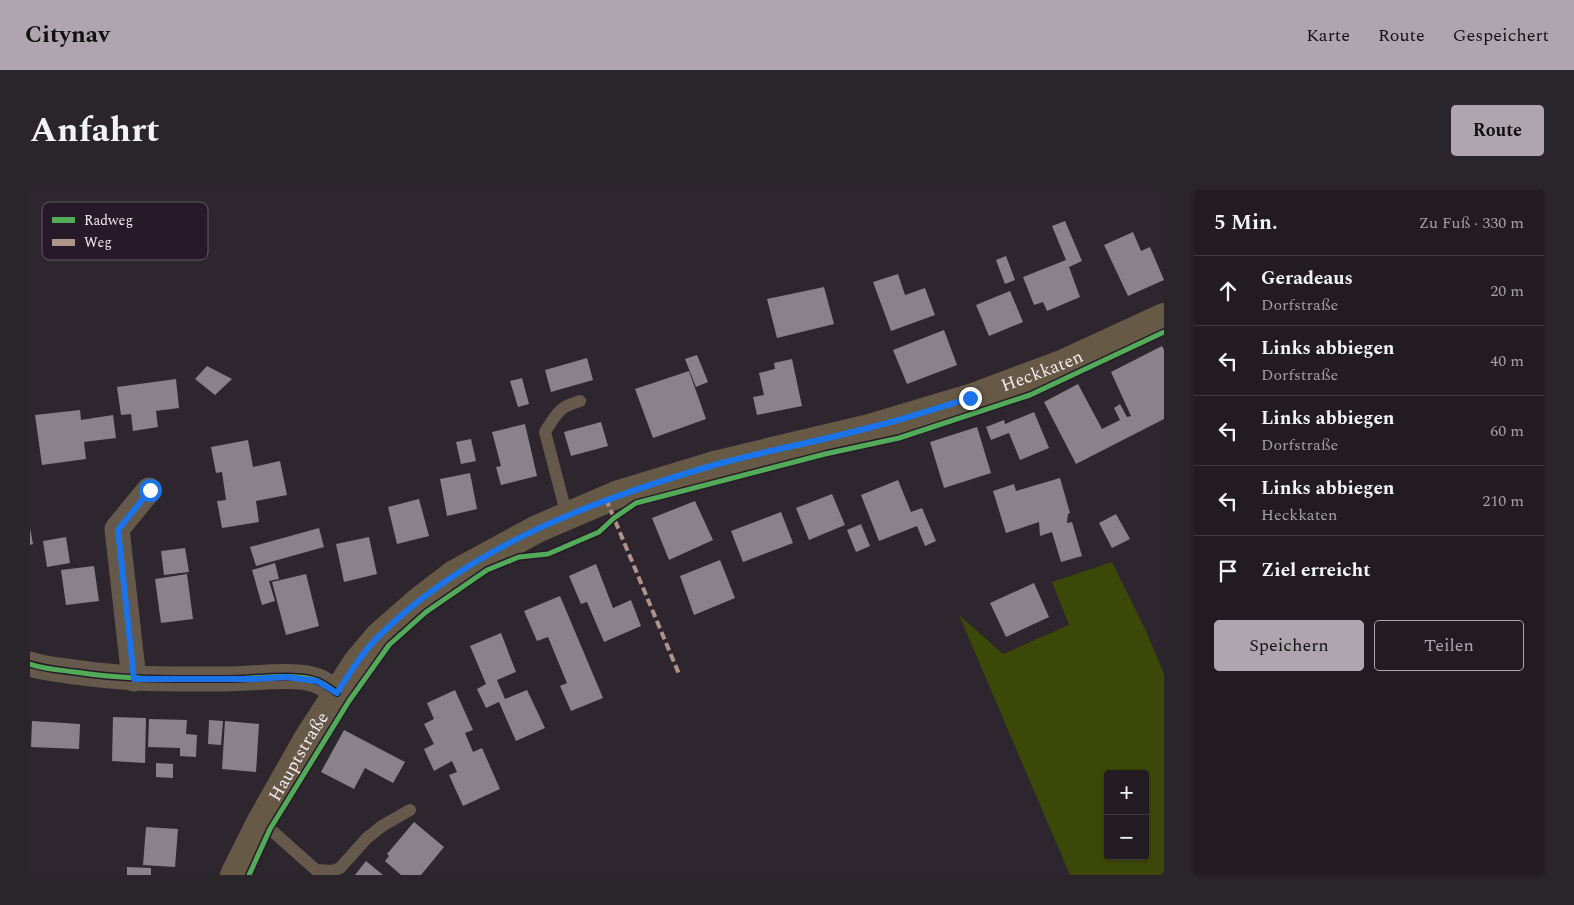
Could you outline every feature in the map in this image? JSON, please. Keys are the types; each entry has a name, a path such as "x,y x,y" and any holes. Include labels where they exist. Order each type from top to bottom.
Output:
{"main road":[{"name":"Heckkaten","path":"337,693 379,636 420,600 454,574 537,529 616,496 718,464 873,427 970,398 1064,363 1164,317"},
{"name":"Hauptstraße","path":"234,875 260,821 308,738 337,693"}],"street":[{"path":"134,679 118,530 150,490"},
{"path":"30,664 134,679 254,679 286,677 317,681 337,693"}],"lane":[{"path":"567,516 545,432 564,406 580,401"},
{"path":"260,821 316,870 332,871 340,868 366,838 382,826 410,810"}],"green space":[{"path":"1112,562 1146,631 1164,674 1164,875 1070,875 959,615 1003,654 1069,625 1052,582"}],"building":[{"path":"1065,221 1082,261 1069,267 1080,297 1047,311 1043,302 1034,305 1023,277 1066,260 1052,226"},
{"path":"1133,232 1141,251 1150,247 1164,280 1128,296 1104,245"},
{"path":"1006,256 1015,280 1005,284 996,260"},
{"path":"898,274 905,295 925,288 935,315 891,331 873,282"},
{"path":"824,287 834,324 777,338 767,299"},
{"path":"1010,291 1023,322 989,336 976,305"},
{"path":"944,330 957,365 907,384 893,350"},
{"path":"1162,346 1164,350 1164,419 1076,464 1044,402 1078,384 1102,429 1120,420 1114,408 1120,404 1127,417 1131,416 1111,372"},
{"path":"697,355 708,382 696,387 685,359"},
{"path":"587,358 593,380 551,392 545,370"},
{"path":"792,359 802,406 757,415 753,397 764,395 759,373 775,369 774,363"},
{"path":"207,366 232,379 215,395 195,379"},
{"path":"689,371 706,419 653,438 635,389"},
{"path":"522,378 529,404 518,407 510,381"},
{"path":"176,379 179,408 156,411 158,427 133,431 131,414 121,415 117,387"},
{"path":"80,410 81,420 113,415 116,438 84,442 86,459 42,465 35,415"},
{"path":"1034,412 1049,448 1020,460 1009,433 991,440 986,427 1004,420 1005,424"},
{"path":"601,422 608,446 571,456 564,432"},
{"path":"525,424 537,476 501,485 496,467 501,466 492,432"},
{"path":"977,427 991,473 944,488 930,442"},
{"path":"471,439 476,461 461,464 456,442"},
{"path":"248,440 253,467 280,461 287,495 256,501 259,522 222,528 217,501 226,500 222,472 216,473 211,447"},
{"path":"470,473 477,509 447,516 440,479"},
{"path":"1060,478 1070,513 1068,514 1067,523 1072,522 1082,556 1061,562 1052,532 1040,536 1039,522 1006,533 993,491 1014,484 1016,491"},
{"path":"898,480 911,512 922,508 936,541 925,546 917,526 879,541 861,495"},
{"path":"832,494 845,525 809,540 796,508"},
{"path":"419,499 429,536 397,544 388,507"},
{"path":"695,501 713,540 669,560 652,518"},
{"path":"781,512 793,543 743,562 731,531"},
{"path":"1116,514 1130,539 1112,548 1099,523"},
{"path":"861,524 870,546 856,552 847,530"},
{"path":"30,528 33,544 30,545"},
{"path":"319,528 324,547 256,566 250,547"},
{"path":"66,537 70,563 47,567 43,541"},
{"path":"369,537 377,574 344,582 336,544"},
{"path":"185,548 189,572 164,575 161,551"},
{"path":"720,560 735,598 694,615 680,576"},
{"path":"275,563 279,579 269,581 275,601 262,605 252,570"},
{"path":"596,564 613,608 631,600 641,626 604,642 587,602 581,604 569,576"},
{"path":"94,566 99,601 66,605 61,570"},
{"path":"187,574 193,619 161,623 155,579"},
{"path":"306,574 319,626 286,635 272,582"},
{"path":"1034,583 1049,617 1006,637 990,603"},
{"path":"560,596 603,698 571,711 560,686 567,683 548,637 537,641 524,611"},
{"path":"501,633 516,672 497,680 505,699 527,690 545,728 516,741 499,702 486,708 477,689 486,684 470,646"},
{"path":"455,690 473,730 465,733 473,752 482,748 500,789 463,806 449,775 457,772 452,761 434,771 424,749 434,744 424,724 434,719 427,703"},
{"path":"113,717 146,718 145,763 112,761"},
{"path":"149,719 187,720 186,734 197,735 196,757 180,756 180,748 148,747"},
{"path":"209,720 223,721 221,745 208,744"},
{"path":"32,721 80,724 79,749 31,747"},
{"path":"225,721 259,724 256,772 222,769"},
{"path":"344,730 405,762 393,783 365,768 354,789 321,772"},
{"path":"156,763 173,764 173,778 156,777"},
{"path":"414,822 444,847 421,875 401,875 385,861 389,856 387,854"},
{"path":"146,827 178,829 175,867 143,865"},
{"path":"366,861 383,875 355,875"},
{"path":"127,867 151,868 151,875 127,875"}],"marked path":[{"path":"606,499 679,674"}],"cycle path":[{"path":"249,875 270,829 349,701 389,645 426,612 487,570 519,557 548,554 599,532 614,518 636,503 825,454 899,438 1030,395 1164,332"},
{"path":"30,664 94,675 132,678 227,679 299,677 318,681 337,693"}],"route":[{"path":"150,490 118,530 134,679 307,678 317,681 337,693 379,636 420,600 454,574 537,529 616,496 718,464 873,427 970,398"}]}
